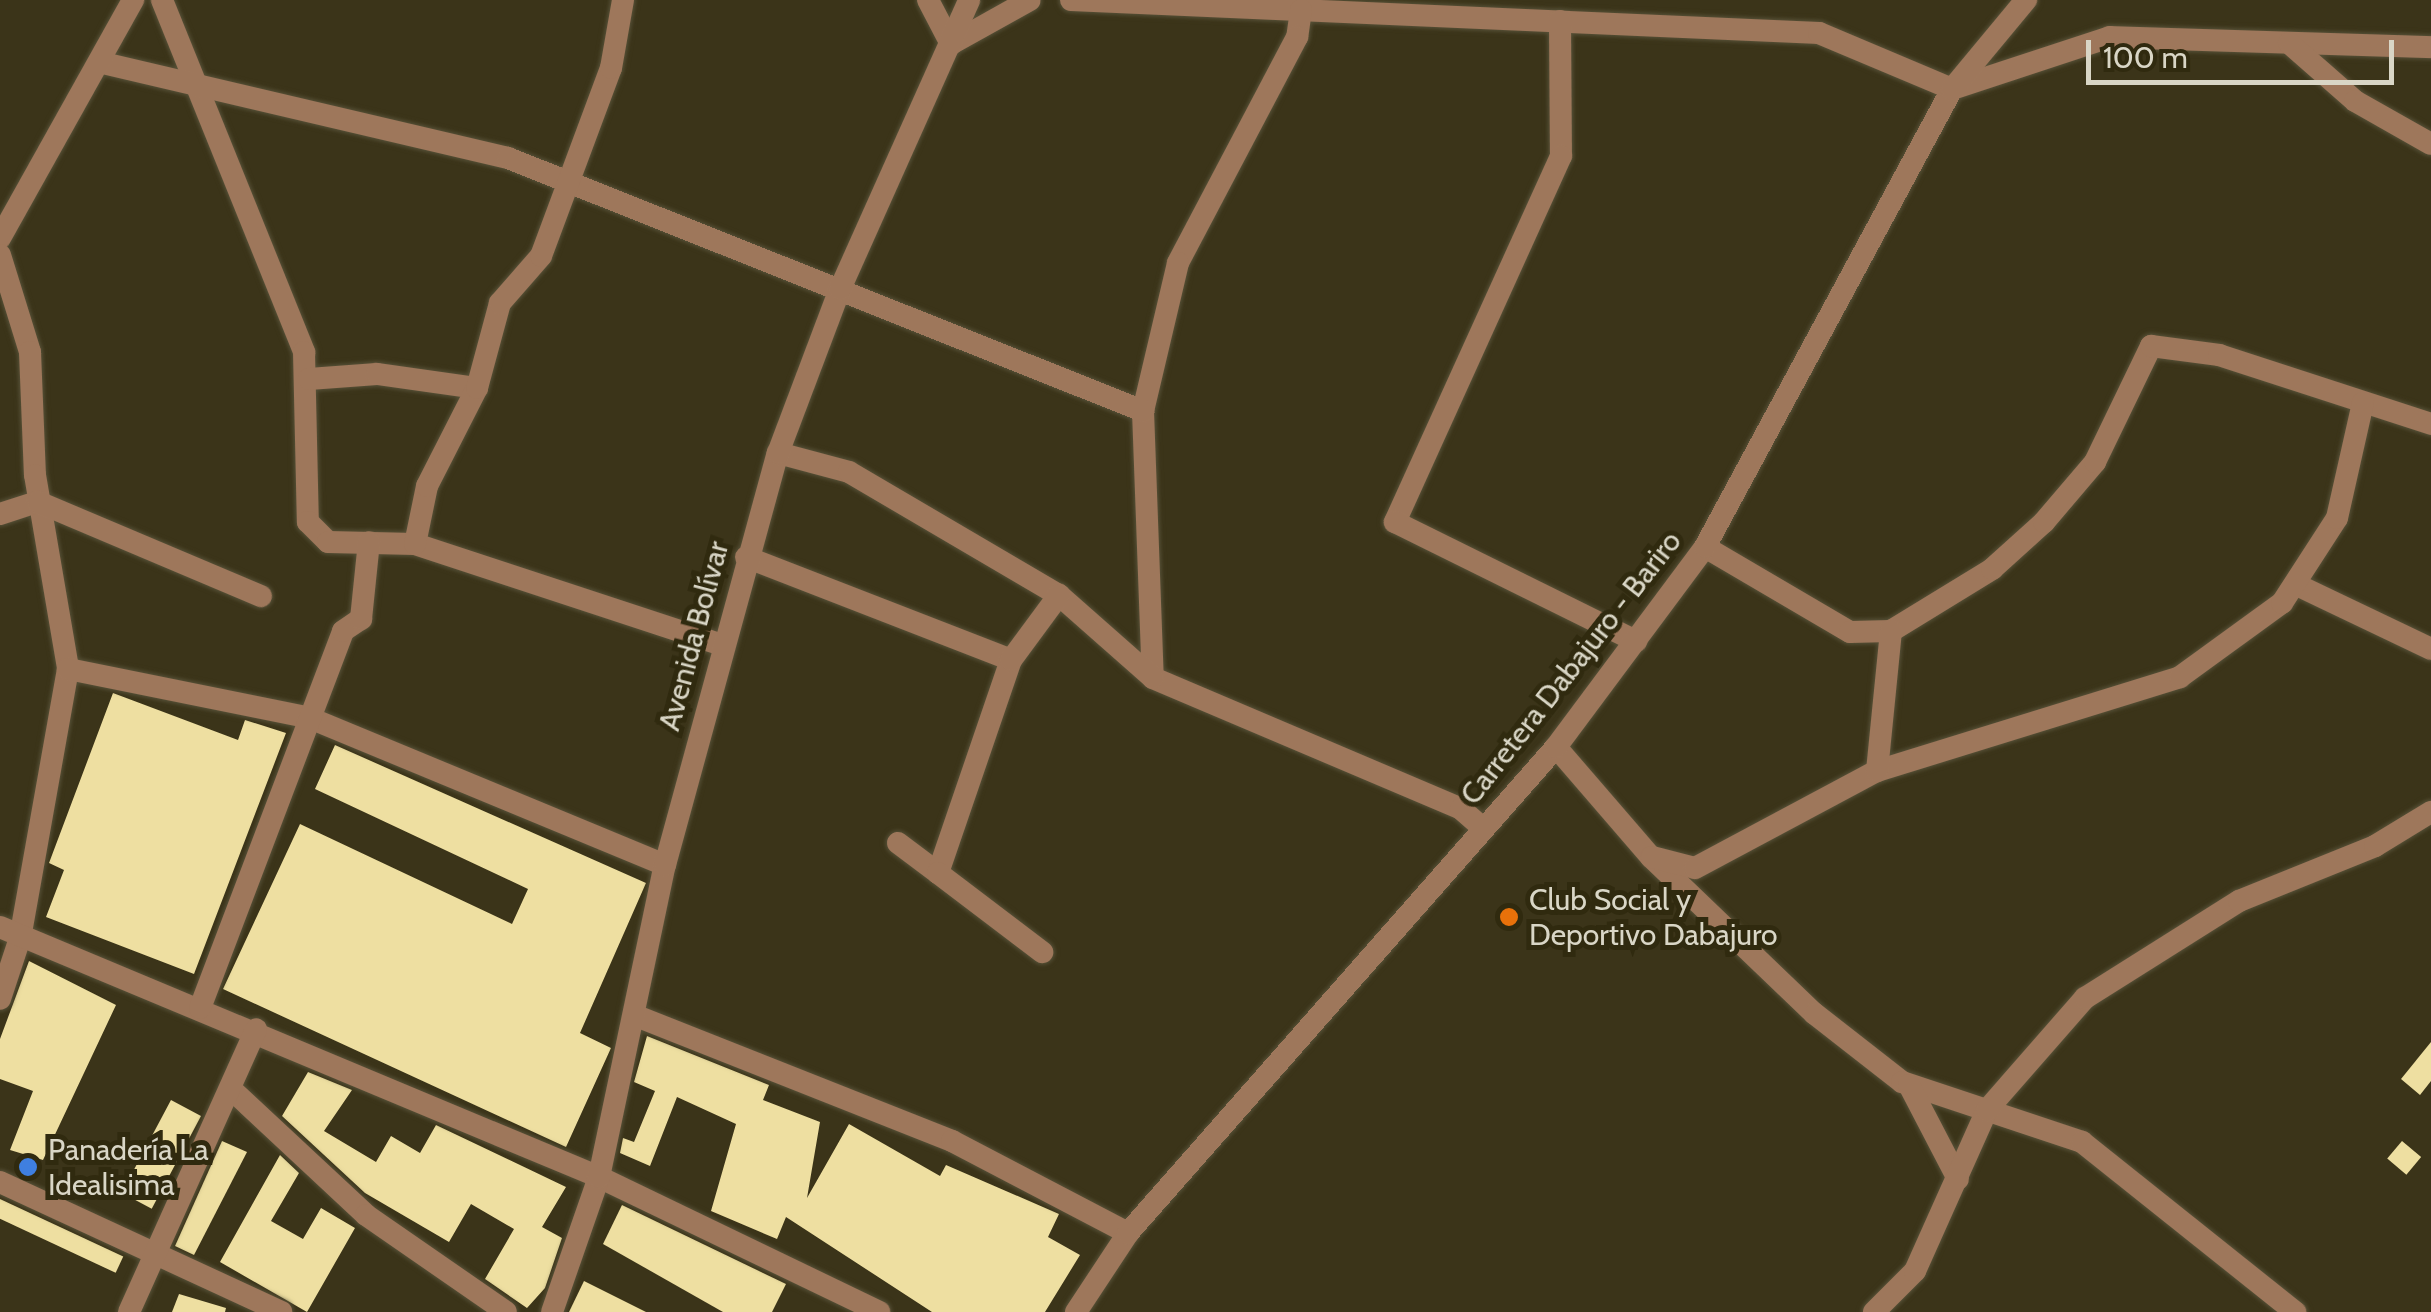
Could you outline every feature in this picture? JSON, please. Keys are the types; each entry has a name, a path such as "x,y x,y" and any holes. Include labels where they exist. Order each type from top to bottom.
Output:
{"street":[{"path":"0,238 31,172 103,63 133,0"},
{"path":"162,0 200,90 204,119 309,379 308,522 328,542 414,544 720,644"},
{"path":"414,544 427,486 477,388 500,304 541,256 610,68 623,0"},
{"path":"928,0 951,44 1030,0"},
{"name":"Avenida Bolívar","path":"552,1312 600,1177 665,865 720,644 778,453 840,289 970,0"},
{"path":"1071,0 1819,33 1952,89 2110,38 2431,47"},
{"name":"Carretera Dabajuro - Bariro","path":"1076,1312 1128,1233 1556,747 1705,547 1952,89 2026,0"},
{"path":"1154,678 1143,411 1178,263 1297,37 1302,10"},
{"path":"1560,21 1560,156 1395,522 1636,641"},
{"path":"2288,43 2355,101 2431,144"},
{"path":"103,63 200,90 508,158 1143,411"},
{"path":"0,256 8,314 30,352 38,502 68,669 10,932 0,999"},
{"path":"1705,547 1850,632 1892,631 1992,569 2044,522 2094,462 2150,346 2219,355 2431,424"},
{"path":"309,379 376,374 477,388"},
{"path":"1651,857 1696,868 1877,771 2180,678 2297,585 2337,518 2363,402"},
{"path":"778,453 849,472 1058,595 1154,678 1462,808 1484,828"},
{"path":"0,514 38,502 262,596"},
{"path":"200,1008 343,632 360,619 368,542"},
{"path":"746,557 1011,660"},
{"path":"2297,585 2431,649"},
{"path":"938,873 1011,660 1058,595"},
{"path":"1877,771 1892,631"},
{"path":"68,669 310,718 665,865"},
{"path":"1556,747 1651,857 1815,1014 1910,1085 2082,1142 2189,1235 2295,1312"},
{"path":"1874,1312 1915,1271 1987,1110 2085,998 2239,901 2375,846 2431,812"},
{"path":"898,843 1042,952"},
{"path":"10,932 256,1030 600,1177 880,1312"},
{"path":"634,1015 952,1140 1128,1233"},
{"path":"129,1312 160,1251 256,1030"},
{"path":"1910,1085 1958,1179"},
{"path":"230,1088 366,1215 506,1312"},
{"path":"0,1182 160,1251 280,1312"}],"building":[{"path":"113,693 238,740 245,720 286,733 194,974 46,917 64,870 49,863"},
{"path":"335,745 646,883 580,1033 611,1048 566,1147 223,989 300,824 512,924 528,889 315,789"},
{"path":"29,961 116,1005 43,1160 10,1150 33,1091 0,1079 0,1039"},
{"path":"647,1036 769,1085 763,1100 820,1122 807,1198 849,1124 940,1176 946,1165 1059,1214 1048,1237 1080,1255 1045,1312 932,1312 786,1217 777,1239 711,1211 736,1124 677,1097 650,1166 620,1153 623,1138 634,1142 655,1091 634,1082"},
{"path":"2431,1042 2431,1081 2420,1095 2401,1079"},
{"path":"308,1072 352,1090 324,1131 376,1162 391,1136 420,1153 436,1125 566,1187 542,1227 562,1238 545,1288 527,1308 485,1279 514,1229 471,1204 449,1242 365,1193 282,1116"},
{"path":"171,1100 201,1116 152,1209 122,1193"},
{"path":"222,1141 247,1152 194,1255 175,1246"},
{"path":"2402,1141 2421,1157 2406,1175 2387,1159"},
{"path":"280,1155 299,1173 271,1221 303,1239 321,1208 355,1228 307,1312 220,1262"},
{"path":"0,1199 123,1256 116,1273 0,1219"},
{"path":"622,1205 786,1284 772,1312 723,1312 603,1244"},
{"path":"584,1281 646,1312 569,1312"},
{"path":"179,1294 226,1308 225,1312 172,1312"}],"place":[{"name":"Club Social y Deportivo Dabajuro","path":"1509,917"},
{"name":"Panadería La Idealisima","path":"28,1167"}]}
